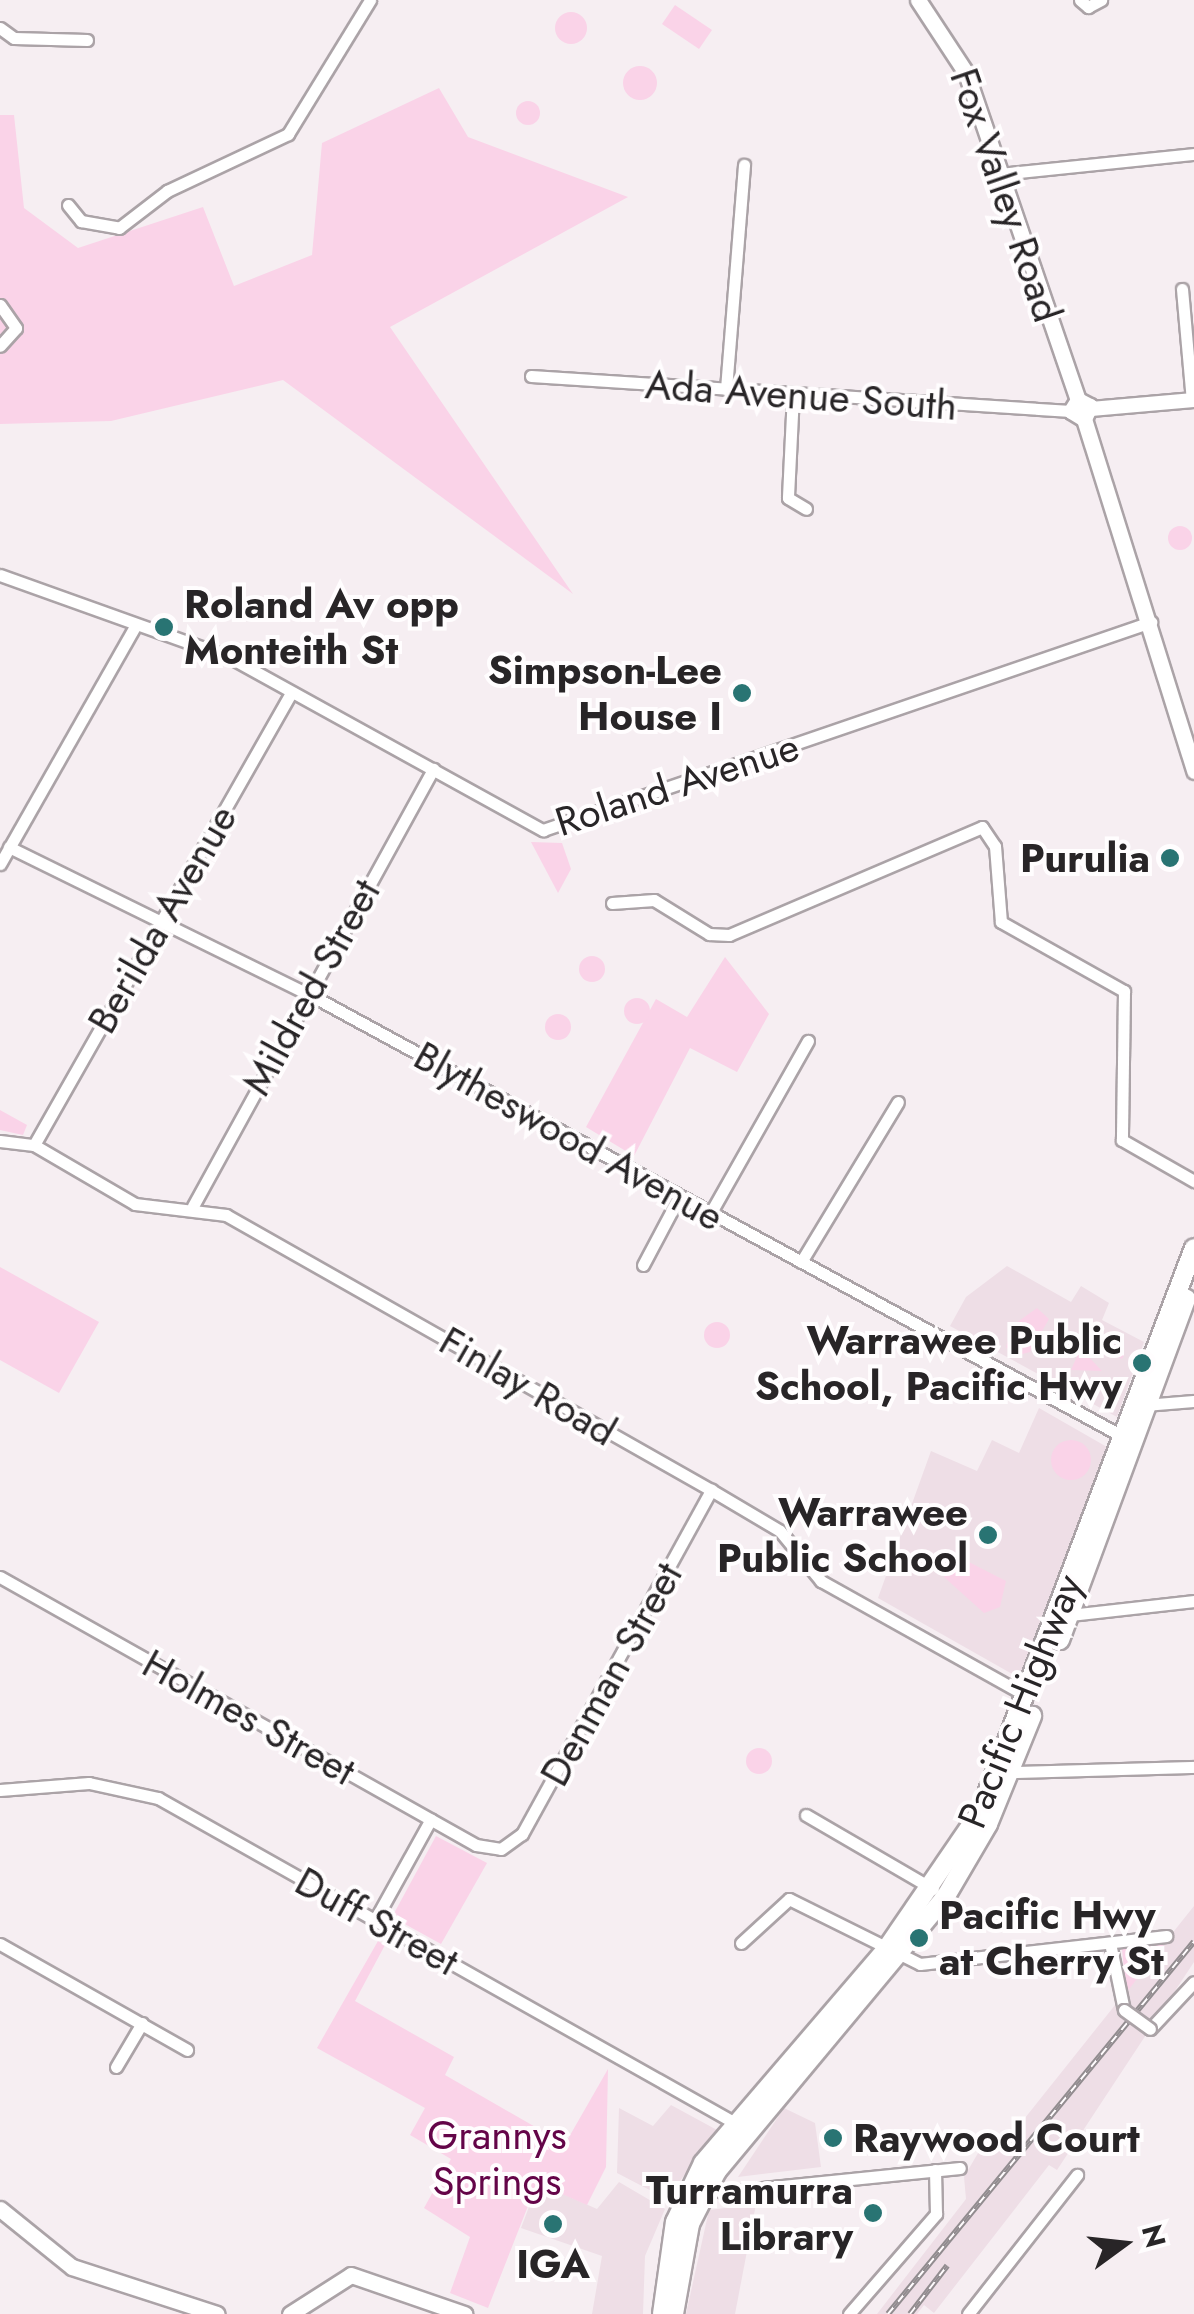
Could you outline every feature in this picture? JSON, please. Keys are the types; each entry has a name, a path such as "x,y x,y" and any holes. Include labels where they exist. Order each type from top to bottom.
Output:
{"highway":[{"name":"Pacific Highway","path":"662,2314 666,2256 735,2124 948,1893 1012,1772 1070,1615 1194,1248"},
{"name":"Pacific Highway","path":"674,2314 680,2257 700,2185 892,1952 980,1812 1122,1436 1140,1404 1194,1279"}],"main road":[{"name":"Fox Valley Road","path":"918,0 952,42 1000,174 1153,622 1193,766"},
{"path":"0,2209 72,2267 217,2314"},
{"path":"290,2314 352,2275 464,2314"}],"street":[{"path":"68,205 81,221 119,228 167,191 288,134 370,0"},
{"path":"1080,0 1088,7 1102,0"},
{"path":"0,28 14,38 87,40"},
{"path":"1000,174 1194,154"},
{"path":"726,389 744,165"},
{"path":"1081,410 1193,400 1182,290"},
{"path":"0,305 16,328 0,346"},
{"name":"Ada Avenue South","path":"531,376 1081,410"},
{"path":"793,394 788,498 806,508"},
{"name":"Roland Avenue","path":"0,574 228,657 530,826 560,828 1153,622"},
{"path":"0,864 135,626"},
{"name":"Berilda Avenue","path":"34,1145 291,692"},
{"name":"Mildred Street","path":"194,1206 306,993 432,769"},
{"path":"612,903 654,900 709,934 729,935 982,828 995,846 1001,922 1124,991 1122,1140 1194,1181"},
{"name":"Blytheswood Avenue","path":"9,847 306,993 1122,1436"},
{"path":"710,1214 808,1041"},
{"path":"801,1262 898,1102"},
{"name":"Finlay Road","path":"0,1141 34,1145 135,1204 194,1206 226,1215 780,1531 821,1581 1027,1696"},
{"path":"643,1265 679,1198"},
{"path":"1140,1404 1194,1401"},
{"name":"Denman Street","path":"501,1849 522,1834 711,1490"},
{"name":"Holmes Street","path":"0,1576 431,1819 501,1849"},
{"path":"1070,1615 1194,1600"},
{"path":"1012,1772 1194,1767"},
{"name":"Duff Street","path":"0,1790 88,1783 141,1792 735,2124"},
{"path":"806,1815 933,1888"},
{"path":"375,1920 431,1819"},
{"path":"741,1943 789,1899 920,1964 1166,1936"},
{"path":"1110,1943 1124,2010 1150,2029 1194,1982"},
{"path":"0,1944 187,2050"},
{"path":"116,2068 142,2023"},
{"path":"700,2185 960,2168"},
{"path":"850,2314 936,2214 934,2170"},
{"path":"968,2314 1077,2176"}],"shaded area":[{"path":"1007,1266 1071,1302 1081,1286 1109,1303 1102,1320 1144,1342 1117,1417 950,1326 966,1297"},
{"name":"Warrawee Public School","path":"1039,1408 1107,1447 1027,1668 1014,1675 878,1598 931,1451 977,1471 992,1440 1019,1453"},
{"path":"1194,1906 1194,1962 1057,2170 1049,2165 934,2313 924,2305 917,2314 877,2314 966,2199 964,2177 981,2148 1021,2123"},
{"path":"671,2105 717,2130 667,2199 617,2173 619,2108 653,2126"},
{"path":"784,2108 815,2123 821,2167 738,2177"},
{"path":"619,2182 665,2209 645,2256 643,2314 592,2314 602,2256 521,2228 538,2183 597,2209"},
{"path":"756,2204 735,2314 686,2314 709,2210"}],"green space":[{"path":"675,5 712,30 699,49 662,24"},
{"path":"571,12 583,16 587,28 583,40 571,44 559,40 555,28 559,16"},
{"path":"640,66 652,71 657,83 652,95 640,100 628,95 623,83 628,71"},
{"path":"439,88 468,137 628,197 390,327 573,594 283,380 111,421 0,424 0,115 14,115 24,208 78,248 203,207 234,286 312,255 322,143"},
{"path":"528,101 537,104 537,122 528,125 519,122 516,113 519,104"},
{"path":"1180,526 1192,538 1180,550 1168,538"},
{"path":"531,842 562,843 571,869 558,893"},
{"path":"592,956 601,960 605,969 601,978 592,982 583,978 579,969 583,960"},
{"path":"725,957 769,1014 737,1072 690,1048 634,1156 586,1127 656,999 687,1017"},
{"path":"637,998 646,1002 650,1011 646,1020 637,1024 628,1020 624,1011 628,1002"},
{"path":"558,1014 567,1018 571,1027 567,1036 558,1040 549,1036 545,1027 549,1018"},
{"path":"0,1110 27,1125 23,1135 0,1130"},
{"path":"0,1267 99,1322 59,1393 0,1360"},
{"path":"1037,1308 1049,1319 1030,1352 1015,1356 1006,1347 1012,1326"},
{"path":"717,1322 726,1326 730,1335 726,1344 717,1348 708,1344 704,1335 708,1326"},
{"path":"1086,1336 1124,1355 1122,1359 1091,1345 1086,1354 1102,1371 1071,1370"},
{"path":"1071,1440 1085,1446 1091,1460 1085,1474 1071,1480 1057,1474 1051,1460 1057,1446"},
{"path":"959,1557 1006,1581 1000,1607 984,1613 944,1577"},
{"path":"759,1748 768,1752 772,1761 768,1770 759,1774 750,1770 746,1761 750,1752"},
{"path":"436,1836 487,1863 441,1944 392,1917"},
{"name":"Grannys Springs","path":"378,1941 385,1945 355,2001 454,2057 445,2075 565,2144 608,2069 606,2167 587,2205 537,2183 488,2308 450,2293 470,2237 424,2208 451,2159 410,2135 425,2108 317,2048"},
{"path":"1164,1944 1126,1993 1122,1949"}],"railway":[{"path":"888,2314 1194,1942"},
{"path":"910,2314 947,2266"}],"place":[{"name":"Roland Av opp Monteith St","path":"164,627"},
{"name":"Simpson-Lee House I","path":"742,693"},
{"name":"Purulia","path":"1170,858"},
{"name":"Warrawee Public School, Pacific Hwy","path":"1142,1363"},
{"name":"Warrawee Public School","path":"988,1535"},
{"name":"Pacific Hwy at Cherry St","path":"919,1938"},
{"name":"Raywood Court","path":"833,2138"},
{"name":"Turramurra Library","path":"873,2213"},
{"name":"IGA","path":"553,2224"}]}
